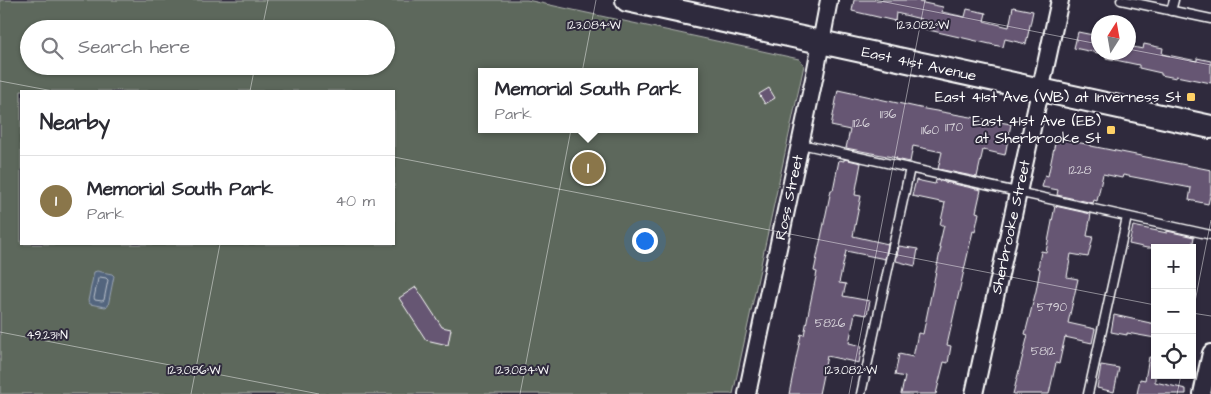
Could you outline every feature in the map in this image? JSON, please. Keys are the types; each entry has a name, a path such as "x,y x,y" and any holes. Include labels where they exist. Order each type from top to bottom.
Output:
{"main road":[{"name":"East 41st Avenue","path":"627,0 1211,126"}],"street":[{"name":"Ross Street","path":"747,394 801,144 829,0"},
{"name":"Sherbrooke Street","path":"974,394 1060,0"},
{"path":"1202,394 1211,353"}],"lane":[{"path":"1121,0 1211,19"},
{"path":"1171,11 1174,0"},
{"path":"801,144 1211,235"},
{"path":"861,394 910,168"},
{"path":"1088,394 1127,216"}],"green space":[{"path":"0,0 527,0 799,59 804,65 733,394 0,394"}],"water":[{"path":"97,271 114,276 108,306 105,307 90,304 88,301 94,272"}],"building":[{"path":"854,0 920,0 919,2 943,7 942,12 965,17 967,9 986,13 984,21 1009,27 1013,7 1033,11 1026,44 1005,39 1003,47 920,28 921,19 896,13 895,21 852,11"},
{"path":"1078,32 1091,35 1091,52 1074,48"},
{"path":"1144,44 1163,48 1162,54 1197,61 1197,58 1211,61 1211,83 1161,75 1161,73 1139,68 1139,65 1115,60 1136,60 1136,48 1143,49"},
{"path":"769,88 775,98 765,104 759,94"},
{"path":"838,90 925,109 1011,124 1005,155 983,150 977,177 938,169 942,152 913,146 910,162 846,148 850,130 831,126"},
{"path":"1056,138 1211,170 1211,192 1208,204 1189,200 1191,188 1123,175 1122,178 1103,174 1097,201 1094,200 1093,203 1057,195 1058,190 1042,187 1045,175 1048,176"},
{"path":"844,159 861,163 855,195 861,196 853,236 888,244 885,259 846,251 839,283 846,284 843,296 870,301 867,315 855,313 849,343 862,346 859,363 827,356 819,394 789,394 801,334 804,335 817,272 814,271 831,190 833,190 839,160 844,161"},
{"path":"916,180 935,184 936,180 981,190 976,212 979,213 975,232 973,231 947,345 951,346 948,363 944,362 936,394 901,394 905,377 895,375 899,354 913,357 918,333 923,334 944,225 940,225 945,203 912,196"},
{"path":"1055,206 1091,214 1087,236 1093,237 1088,257 1071,254 1067,277 1078,279 1068,323 1095,329 1092,343 1065,337 1059,364 1056,363 1049,394 1013,394 1028,335 1025,334 1036,291 1041,251 1046,252"},
{"path":"1133,226 1194,237 1193,244 1151,244 1151,248 1147,248 1129,244"},
{"path":"899,246 918,249 915,266 896,261"},
{"path":"416,287 442,327 451,329 448,345 426,340 399,298"},
{"path":"1114,315 1151,323 1151,337 1111,332"},
{"path":"1149,357 1151,357 1151,379 1155,379 1155,382 1186,389 1186,394 1137,394 1140,379 1145,380"},
{"path":"1101,365 1119,368 1114,392 1097,388"}],"place":[{"name":"East 41st Ave (WB) at Inverness St","path":"1191,97"},
{"name":"East 41st Ave (EB) at Sherbrooke St","path":"1111,130"},
{"name":"Memorial South Park","path":"588,168"}]}
